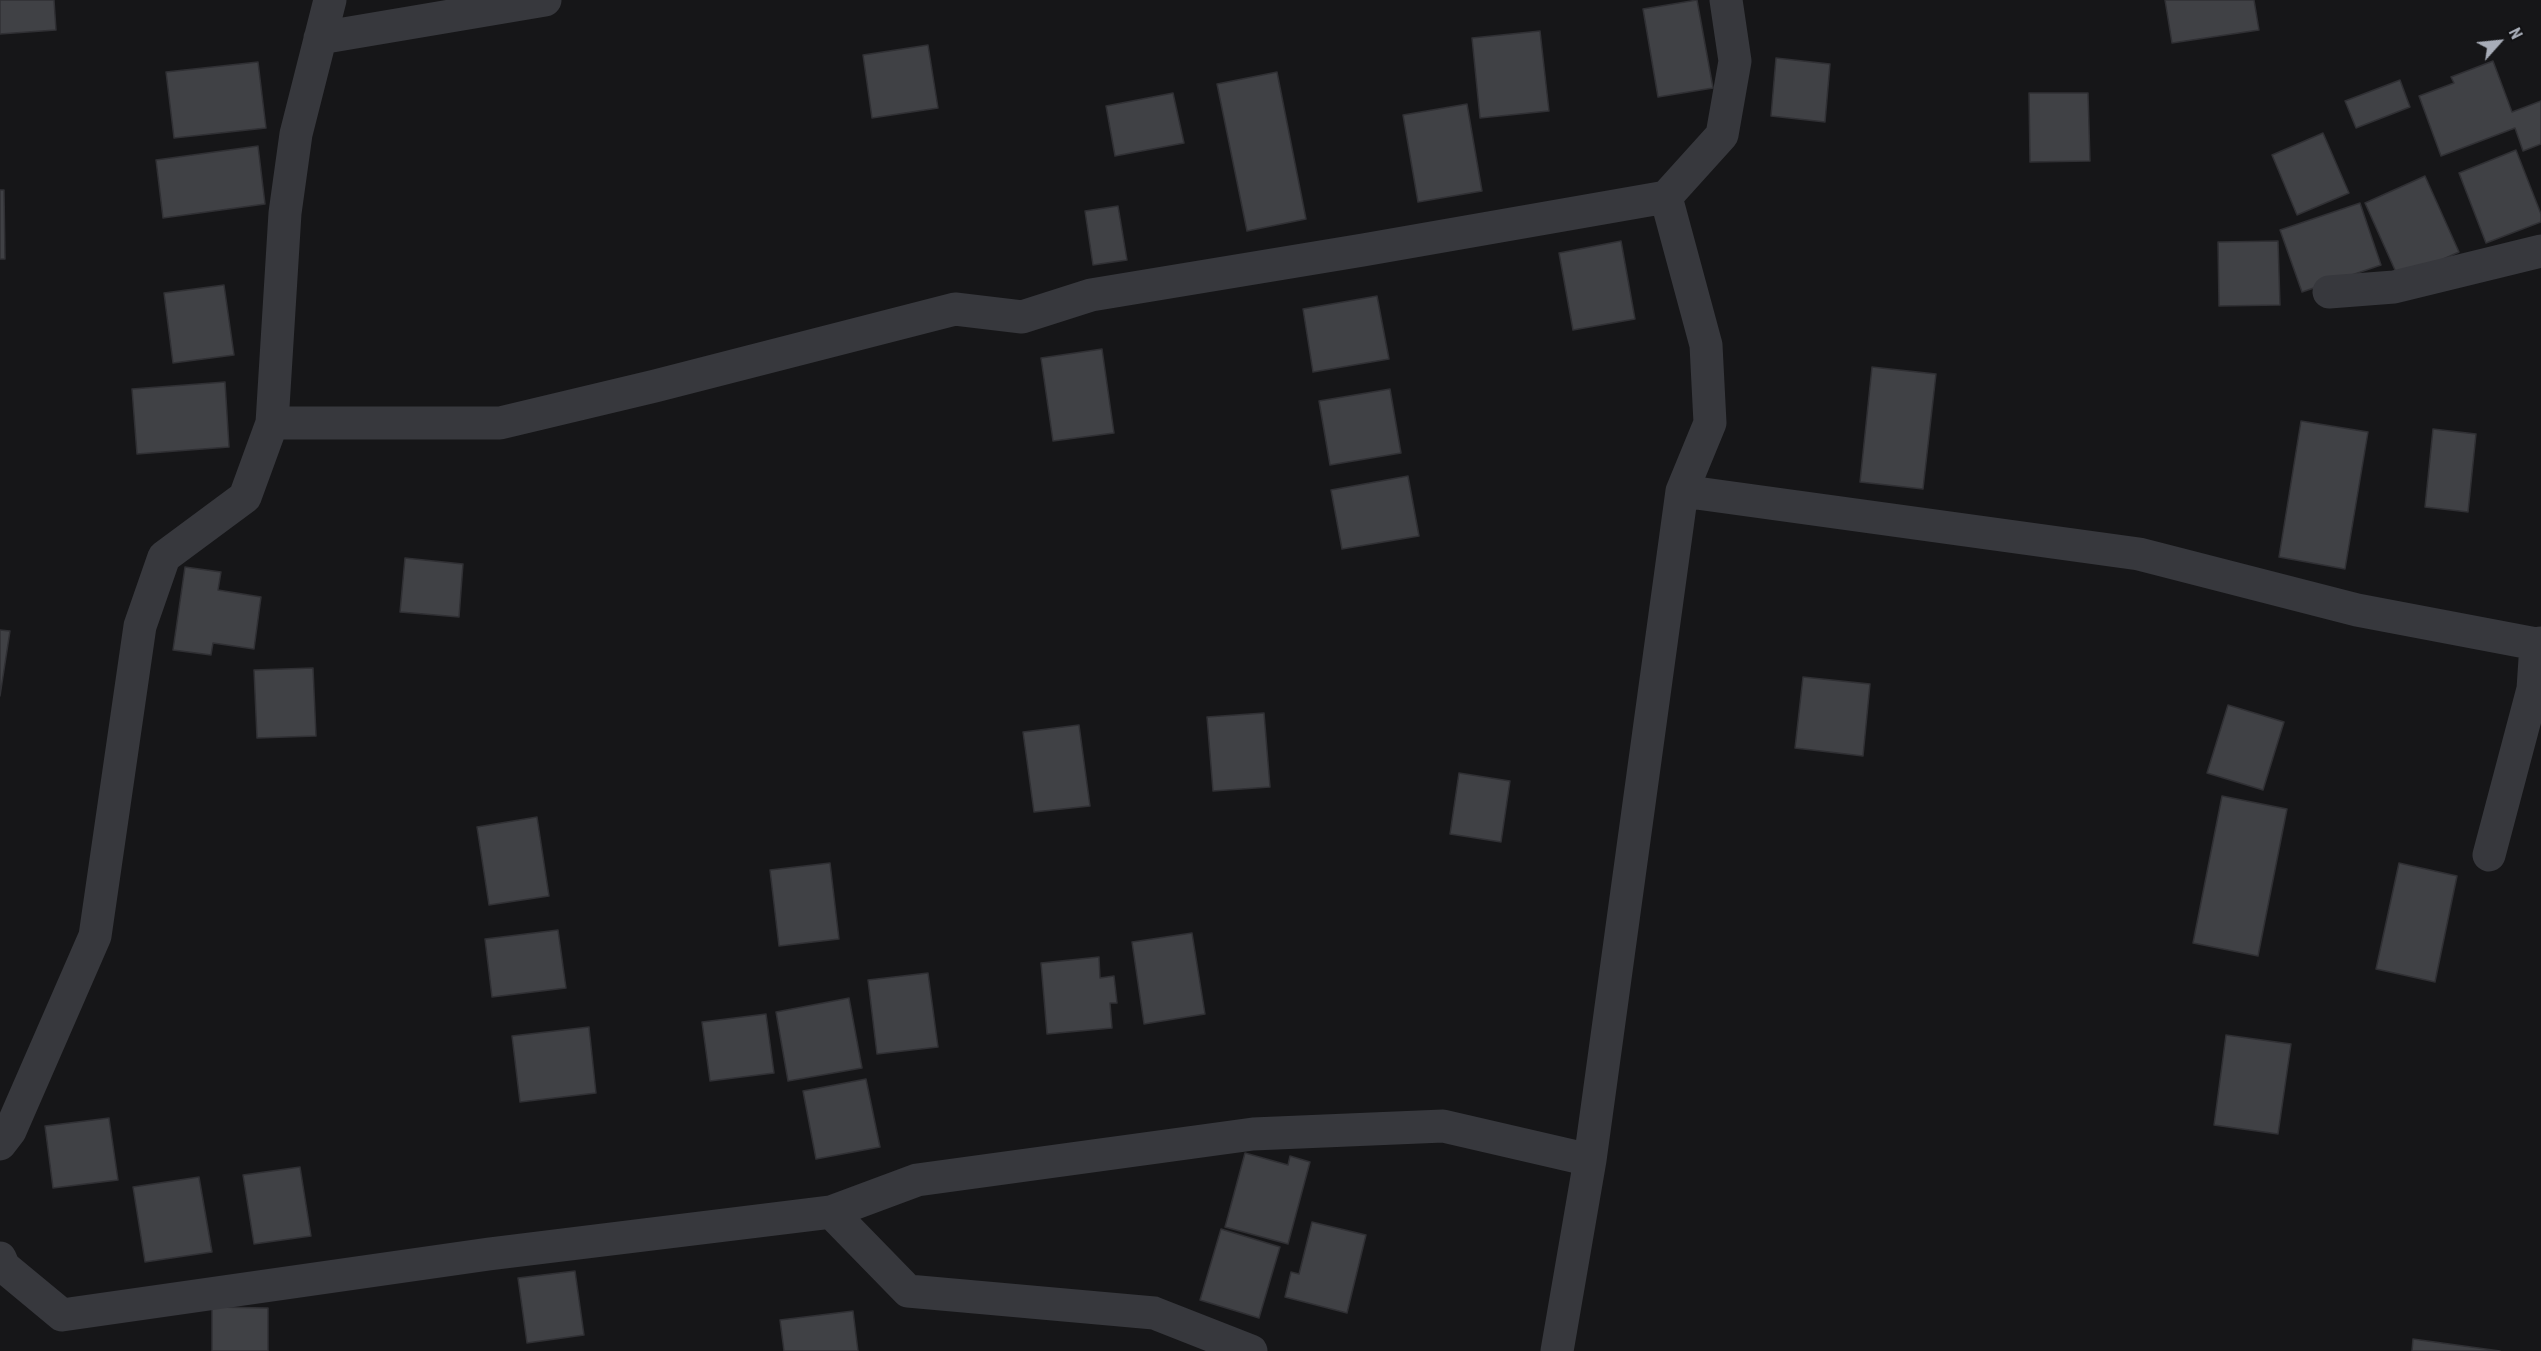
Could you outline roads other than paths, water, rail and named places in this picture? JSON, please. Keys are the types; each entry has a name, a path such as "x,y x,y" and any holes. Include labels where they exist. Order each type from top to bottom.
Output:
{"street":[{"path":"0,1144 10,1131 95,936 140,626 164,557 245,497 272,423 285,213 296,134 330,0"},
{"path":"320,38 544,0"},
{"path":"272,423 500,423 955,309 1022,317 1091,296 1666,196 1722,135 1735,61 1726,0"},
{"path":"1557,1351 1590,1160 1682,491 1710,423 1706,345 1666,196"},
{"path":"2329,292 2394,287 2541,251"},
{"path":"1682,491 2139,554 2357,610 2539,643 2533,689 2489,855"},
{"path":"0,1258 4,1267 62,1314 489,1254 831,1212 917,1180 1253,1134 1443,1126 1590,1160"},
{"path":"831,1212 908,1292 1154,1313 1251,1351"}]}
